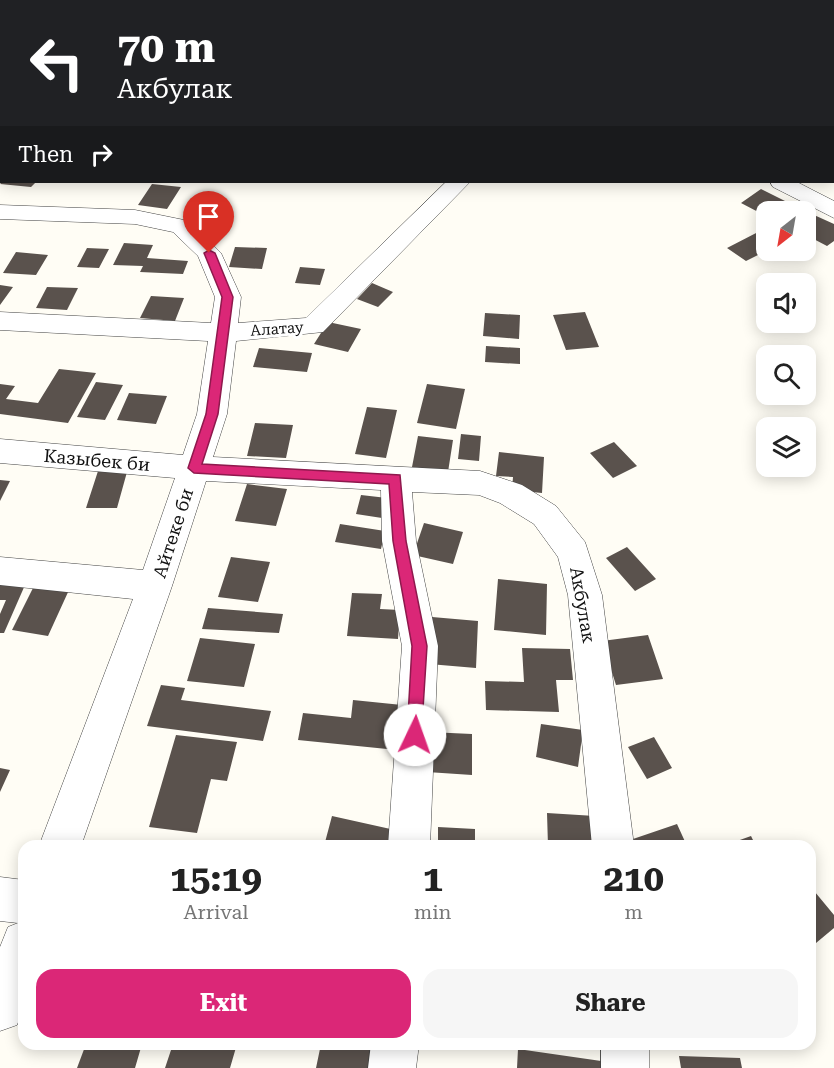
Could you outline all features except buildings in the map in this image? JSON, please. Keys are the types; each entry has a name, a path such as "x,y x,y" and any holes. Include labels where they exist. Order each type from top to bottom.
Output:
{"street":[{"name":"Алатау","path":"0,321 225,333 313,326 458,183"},
{"path":"783,183 834,211"},
{"name":"Айтеке би","path":"0,212 135,217 181,226 209,253 228,297 225,333 212,414 155,586 62,840"},
{"name":"Казыбек би","path":"0,451 194,468"},
{"name":"Акбулак","path":"194,468 480,483 511,494 545,515 573,552 585,595 613,840"},
{"path":"396,479 399,541 420,646 409,840"},
{"path":"0,571 155,586"},
{"path":"0,899 18,901"},
{"path":"0,1008 18,959"},
{"path":"392,1068 394,1050"},
{"path":"625,1050 625,1068"}],"route":[{"path":"209,253 228,297 225,333 212,414 194,468 396,479 399,541 420,646 415,735"}]}
